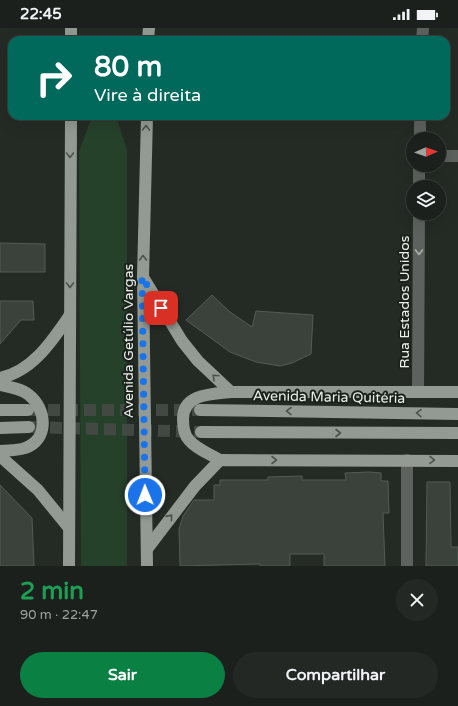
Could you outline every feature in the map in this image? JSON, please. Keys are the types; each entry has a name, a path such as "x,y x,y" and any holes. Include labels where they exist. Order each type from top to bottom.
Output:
{"main road":[{"path":"69,566 70,120"},
{"name":"Avenida Getúlio Vargas","path":"146,120 142,277 147,566"},
{"path":"142,277 182,341 198,361 230,392"},
{"path":"0,378 18,372 30,363 44,350 70,315"},
{"path":"0,385 29,394 36,402 43,420 41,434 35,443 25,448 0,451"},
{"path":"458,392 230,392 196,398 189,402 183,413 184,430 188,440 220,460 458,461"},
{"path":"0,410 28,410"},
{"name":"Avenida Maria Quitéria","path":"200,410 458,414"},
{"path":"0,428 29,427"},
{"path":"201,432 458,433"},
{"path":"0,456 38,490 69,528"},
{"path":"147,549 195,486 220,460"}],"street":[{"path":"420,120 420,132"},
{"path":"446,156 458,156"},
{"name":"Rua Estados Unidos","path":"418,392 419,220"},
{"path":"407,460 407,566"}],"green space":[{"path":"91,120 117,120 127,150 127,566 81,566 79,152"}],"building":[{"path":"0,243 45,244 45,272 0,272"},
{"path":"212,295 230,312 252,327 256,311 313,315 311,354 292,363 280,366 256,362 230,352 186,320"},
{"path":"0,301 33,301 34,320 21,320 0,344"},
{"path":"345,473 381,473 381,481 388,481 389,513 383,513 385,566 324,566 324,554 290,554 290,566 260,566 260,564 180,566 179,529 183,516 194,500 214,500 214,485 220,485 220,480 268,480 268,477 302,476 302,480 346,480"},
{"path":"427,482 450,482 451,547 458,547 458,566 426,566"},
{"path":"0,485 32,518 34,566 0,566"}],"tunnel":[{"path":"30,410 200,410"},
{"path":"32,427 201,432"}],"route":[{"path":"145,495 142,277 161,308"}]}
